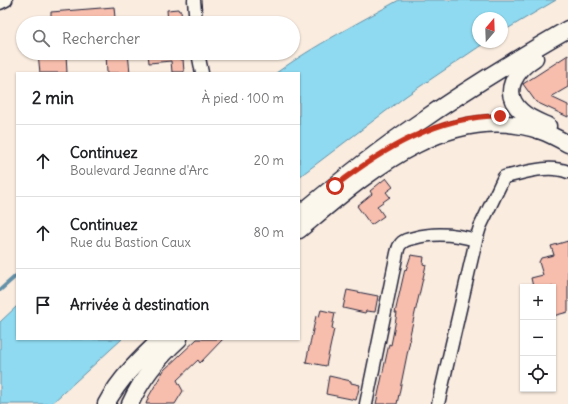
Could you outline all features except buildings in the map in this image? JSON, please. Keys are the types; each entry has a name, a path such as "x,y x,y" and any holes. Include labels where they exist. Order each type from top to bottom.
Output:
{"main road":[{"path":"300,214 413,126 499,70 568,29"},
{"path":"568,39 526,64 516,74 512,85 513,98 517,108 526,115 568,137"},
{"path":"364,164 417,134 440,125 463,119 481,116 511,117 528,119 548,126"},
{"path":"300,229 401,153 442,133 464,127 486,124 508,125 531,128 549,134 568,144"},
{"path":"106,404 122,379 160,340"},
{"path":"130,404 142,382 156,362 178,340"}],"street":[{"path":"0,2 6,0"},
{"path":"194,0 195,16"},
{"path":"199,60 202,72"},
{"path":"438,404 476,240 480,227 504,177 549,168 560,169 568,172"},
{"path":"366,404 397,253 400,245 407,240 432,235 451,234 476,240"}],"water":[{"path":"399,0 556,0 508,28 508,12 472,12 472,48 477,48 406,96 300,176 300,72 278,72 296,60 300,60 300,57"},
{"path":"16,307 16,340 121,340 51,404 0,404 0,322"}],"waterway":[{"path":"0,290 16,276"}],"route":[{"path":"335,186 364,164 417,134 440,125 463,119 481,116 500,116"}]}
